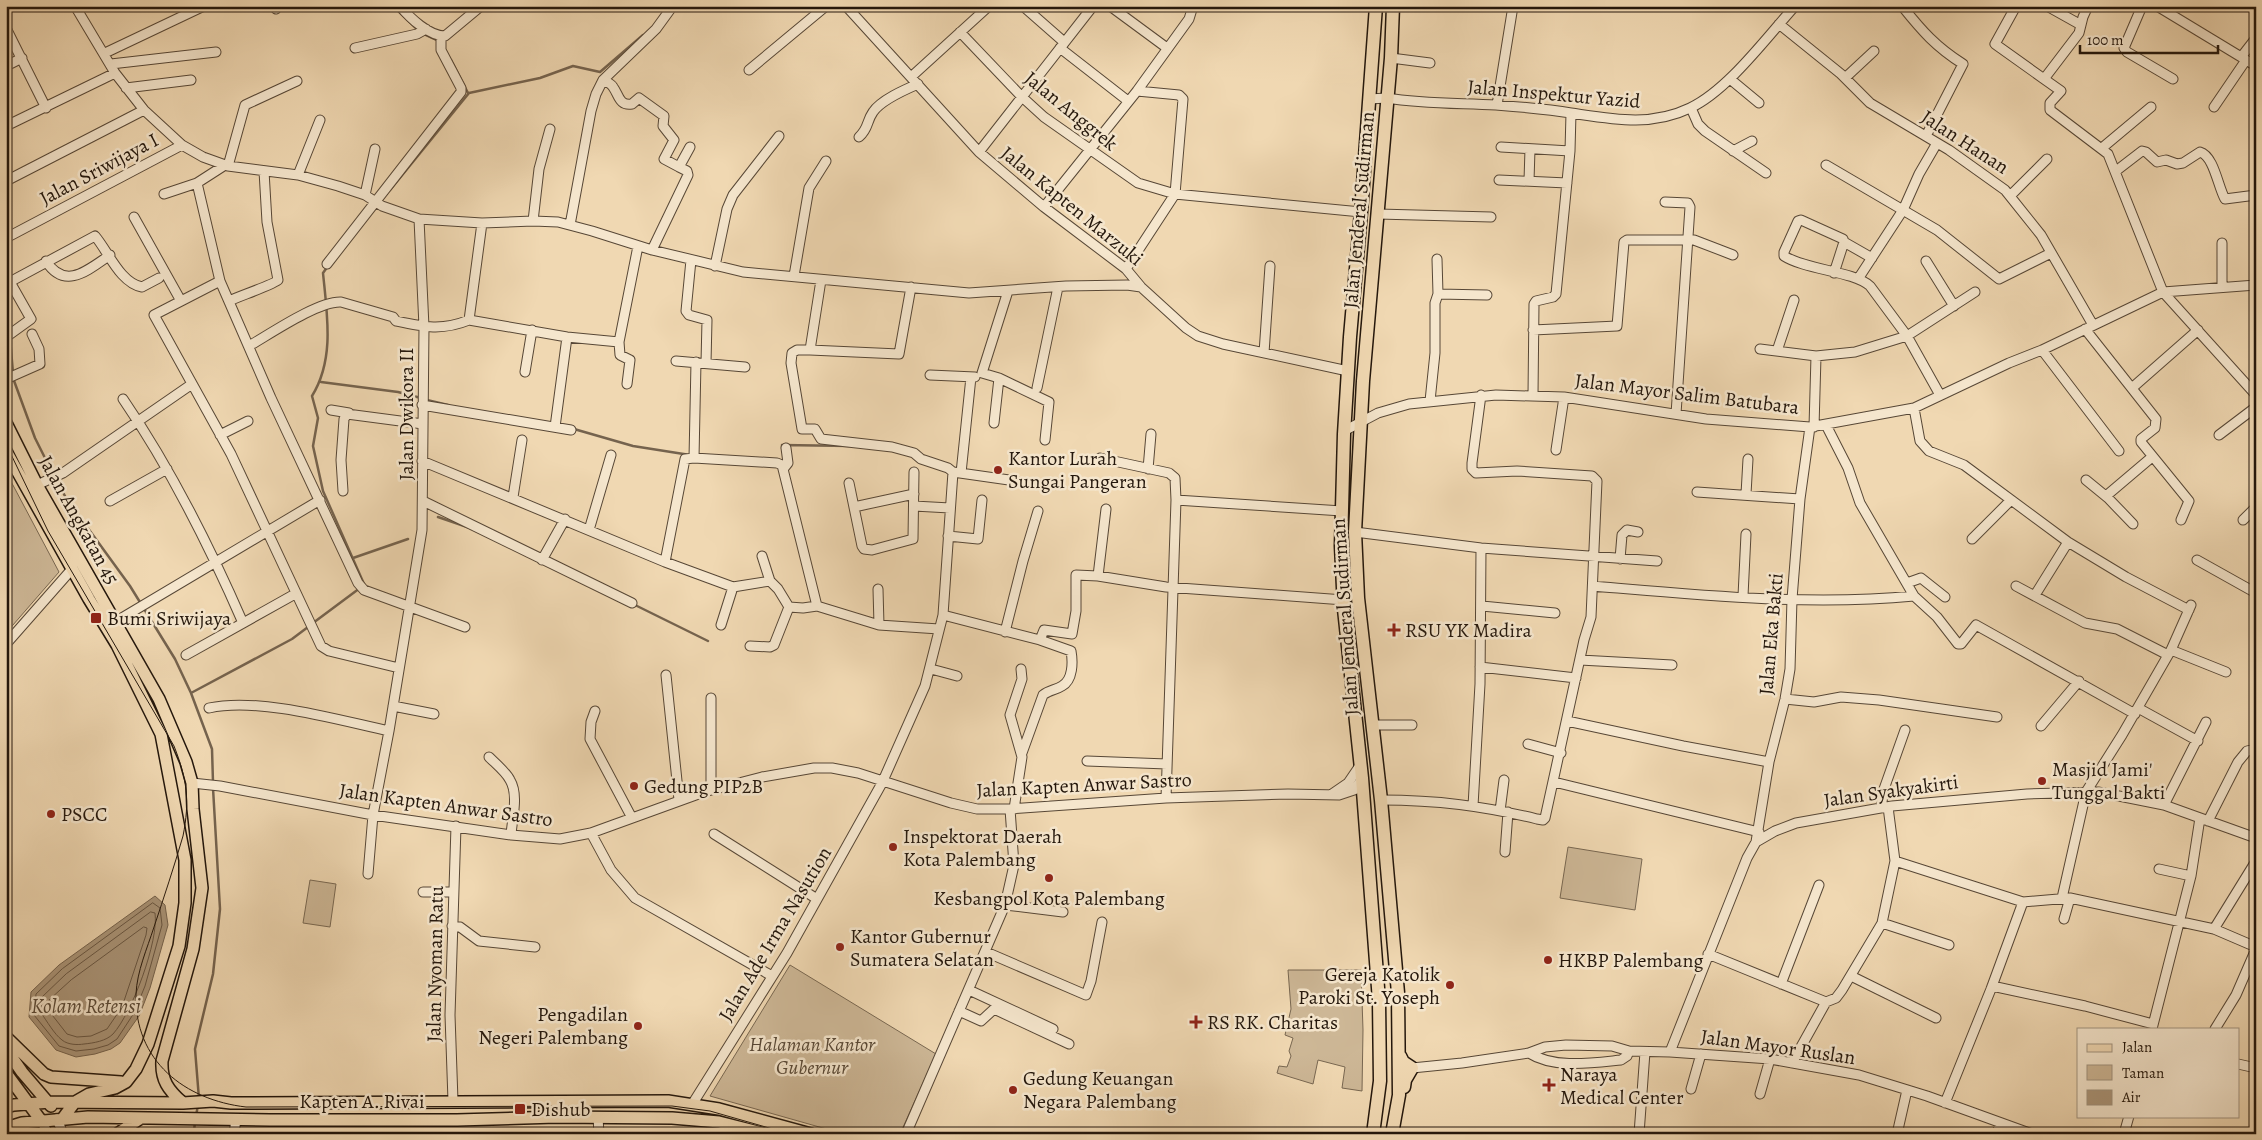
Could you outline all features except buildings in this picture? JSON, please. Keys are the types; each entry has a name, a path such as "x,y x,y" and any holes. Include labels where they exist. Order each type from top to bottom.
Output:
{"highway":[{"name":"Jalan Jenderal Sudirman","path":"1373,1134 1380,1082 1380,1001 1361,764 1344,600 1342,511 1348,371 1376,6"},
{"name":"Jalan Jenderal Sudirman","path":"1392,1134 1399,1094 1398,993 1381,800 1358,598 1355,532 1361,422 1391,58 1393,6"},
{"path":"1361,212 1378,214"},
{"path":"1362,778 1378,777"},
{"path":"1398,1134 1404,1101 1404,1080 1412,1068 1403,1062 1400,1056"}],"main road":[{"name":"Jalan Angkatan 45","path":"6,422 37,485 115,622 129,643 165,714 196,783 193,809 202,888 193,949 162,1061 161,1076 170,1092 186,1103"},
{"path":"6,450 23,458"},
{"path":"6,450 72,570 129,667 162,734 185,860 185,903 188,932 193,949"},
{"path":"6,1049 26,1076 50,1102 60,1119 75,1102 88,1094 115,1088 126,1082 136,1069 148,1044 179,946 185,903"},
{"path":"148,1044 172,1028"},
{"path":"6,1037 44,1074 51,1077 126,1082"},
{"path":"6,1073 42,1122"},
{"name":"Kapten A. Rivai","path":"28,1103 201,1103 213,1101 231,1103 339,1104 453,1101 668,1101 693,1103 811,1134"},
{"path":"6,1107 28,1103"},
{"path":"688,1119 693,1103"},
{"name":"Kapten A. Rivai","path":"6,1128 22,1123 60,1119 457,1120 598,1117 688,1119 719,1122 766,1134"},
{"path":"117,1134 141,1118"}],"street":[{"path":"75,6 126,88 144,110 182,145 203,157 226,165 264,172 298,175 365,195 378,204 419,219 482,223 533,221 570,225 652,250 714,266 743,272 821,280 969,292 1008,292 1058,286 1127,284 1141,287"},
{"path":"82,16 87,6"},
{"path":"105,53 204,6"},
{"path":"327,264 378,204 461,90 440,40 422,31 400,6"},
{"path":"440,40 481,6"},
{"path":"570,225 591,111 596,94 603,80 660,25 672,7 677,6"},
{"path":"749,70 826,6"},
{"name":"Jalan Kapten Marzuki","path":"846,6 979,152 1044,207 1126,269 1141,287 1186,328 1198,336 1223,344 1348,371"},
{"path":"911,77 989,6"},
{"path":"1023,6 1062,45 1128,101"},
{"path":"979,152 1093,6"},
{"path":"1110,6 1167,48"},
{"path":"1044,207 1137,91 1188,19 1193,6"},
{"path":"1497,105 1514,6"},
{"name":"Jalan Inspektur Yazid","path":"1369,99 1387,98 1497,105 1571,113 1602,119 1645,121 1674,115 1709,97 1730,78 1795,6"},
{"path":"1902,6 1924,34 1937,46 1963,64 1926,136"},
{"path":"2016,6 1995,44 2061,91 2050,104 2050,110 2108,154 2163,292 2256,396"},
{"path":"2048,6 2081,25"},
{"path":"2044,79 2079,33 2088,6"},
{"path":"2142,6 2124,48 2127,52 2173,80"},
{"path":"2157,6 2256,66"},
{"name":"Jalan Hanan","path":"1779,24 1845,78 1861,96 1878,109 1937,143 1991,179 2010,196 2033,223 2052,253 2089,327 2156,419 2155,428 2141,441 2152,457"},
{"path":"6,28 46,108"},
{"path":"355,48 422,31"},
{"name":"Jalan Anggrek","path":"960,32 1021,96 1044,117 1132,180 1175,194 1361,212"},
{"path":"2214,107 2256,38"},
{"path":"1845,78 1874,51"},
{"path":"111,64 216,52"},
{"path":"6,66 22,58"},
{"path":"1391,58 1430,62"},
{"path":"6,126 115,73"},
{"path":"1730,78 1759,103"},
{"path":"126,88 191,80"},
{"path":"603,80 612,86 617,97 625,104 631,105 639,98 664,116 664,126 674,139 664,159 687,171 688,175 652,250"},
{"path":"164,194 197,182 226,165 244,105 297,81"},
{"path":"859,137 868,126 874,111 887,101 918,84"},
{"path":"1126,269 1175,194 1183,99 1179,95 1137,91"},
{"path":"2102,148 2151,107"},
{"path":"1690,108 1698,124 1705,131 1766,173"},
{"path":"6,181 144,110"},
{"path":"1532,395 1533,330 1536,301 1553,297 1556,294 1570,151 1571,113"},
{"path":"298,175 320,120"},
{"path":"533,221 538,169 550,129"},
{"path":"714,266 727,209 733,194 779,136"},
{"path":"1733,151 1752,141"},
{"path":"1858,279 1903,210 1919,174 1937,143"},
{"name":"Jalan Sriwijaya I","path":"6,238 182,145"},
{"path":"679,167 690,147"},
{"path":"1501,147 1570,151"},
{"path":"365,195 375,149"},
{"path":"1529,182 1530,149"},
{"path":"2116,171 2142,152 2147,153 2157,162 2166,160 2177,164 2187,161 2198,153 2202,153 2210,160 2225,199 2256,195"},
{"path":"2010,196 2047,159"},
{"path":"794,276 809,188 826,161"},
{"path":"1826,165 1937,230 1998,279 2052,253"},
{"path":"229,301 254,289 276,283 278,280 267,222 264,172"},
{"path":"1499,180 1567,183"},
{"path":"197,182 220,281 271,398 358,583 364,590 409,608 466,627"},
{"path":"1665,202 1689,204 1676,414"},
{"path":"1378,214 1491,217"},
{"path":"134,217 180,301"},
{"name":"Jalan Dwikora II","path":"399,668 422,530 424,327 419,219"},
{"path":"1872,258 1844,242 1840,237 1801,220 1796,224 1784,252 1787,258 1858,279 1870,286 1907,336 1940,394"},
{"path":"469,320 482,223"},
{"path":"9,335 31,319 8,283 95,236 116,266 137,286 142,287 159,278"},
{"path":"1533,330 1618,326 1625,241 1698,241 1733,256"},
{"path":"1834,273 1844,242"},
{"path":"2222,243 2222,287"},
{"path":"627,384 630,360 620,355 619,342 638,246"},
{"path":"46,262 52,271 65,277 76,275 110,255"},
{"path":"1430,401 1435,353 1435,303 1438,294 1437,259"},
{"path":"691,260 686,311 691,316 707,320 706,363"},
{"path":"1926,261 1954,306"},
{"path":"1264,352 1270,266"},
{"path":"810,350 821,280"},
{"path":"220,281 154,316 220,435 268,531 295,594 321,646 329,651 399,668 390,731 373,814 368,874"},
{"name":"Jalan Mayor Salim Batubara","path":"1344,431 1378,413 1409,404 1481,395 1564,397 1676,414 1812,427 1826,426 1914,408 1940,394 2042,350 2163,292 2256,285"},
{"path":"1037,388 1058,286"},
{"path":"911,287 899,354 796,350 792,356 803,430 815,429 821,439 892,447 957,473 1016,481"},
{"path":"982,373 1008,292"},
{"path":"1760,349 1816,356 1855,352 1907,336 1976,292"},
{"path":"1438,294 1487,295"},
{"path":"1777,351 1794,300"},
{"path":"249,346 328,302 340,302 393,317 396,321 424,327 451,327 469,320 567,337 619,342"},
{"path":"526,372 532,330"},
{"path":"2132,388 2198,330"},
{"path":"9,378 36,367 42,361 32,334"},
{"path":"555,426 567,337"},
{"path":"2042,350 2119,450"},
{"name":"Jalan Eka Bakti","path":"1756,842 1769,762 1785,699 1790,669 1792,599 1800,499 1812,427 1816,356"},
{"path":"676,361 745,367"},
{"path":"694,455 696,362"},
{"path":"930,375 971,378 982,373 999,378 1049,402 1045,440"},
{"name":"Jalan Ade Irma Nasution","path":"693,1103 772,976 884,780 901,744 931,669 943,615 950,508 971,378"},
{"path":"994,423 999,378"},
{"path":"37,485 64,473 192,384"},
{"path":"1381,800 1426,800 1473,806 1543,820 1554,782 1591,616 1597,481 1592,476 1517,471 1476,473 1472,469 1481,395"},
{"path":"1556,450 1564,397"},
{"path":"123,399 138,420 167,469 216,562 243,623"},
{"path":"422,400 571,430"},
{"path":"2220,435 2256,407"},
{"path":"1914,408 1920,441 1923,446 1964,464 2068,542 2126,577 2190,607 2170,653 2086,792 2066,898 2064,920"},
{"path":"331,410 423,424"},
{"path":"343,491 341,460 344,419 349,413"},
{"path":"220,435 248,420"},
{"path":"1826,426 1848,468 1860,503 1914,596 1938,617 1958,644 1961,644 1976,626 2136,711 2198,741"},
{"path":"1148,469 1151,434"},
{"path":"512,497 522,440"},
{"path":"784,468 788,463 786,448"},
{"path":"589,530 611,454"},
{"path":"665,562 685,459 694,455 777,463 784,468 798,533 817,606"},
{"path":"2106,496 2152,457 2189,501 2181,520"},
{"path":"1100,458 1169,473 1175,478 1176,500 1166,798"},
{"path":"1746,494 1748,459"},
{"path":"422,461 665,562 733,587 770,581"},
{"path":"110,501 167,469"},
{"path":"849,483 862,546 867,550 912,541 914,472"},
{"path":"2086,480 2106,496 2133,524"},
{"path":"1697,492 1800,499"},
{"path":"854,506 914,494"},
{"path":"115,622 320,500"},
{"path":"948,536 978,539 982,500"},
{"path":"1176,500 1342,511"},
{"path":"1972,539 2010,500"},
{"path":"423,501 632,603"},
{"path":"914,506 950,508"},
{"path":"2243,520 2256,507"},
{"path":"1098,576 1106,509"},
{"path":"1005,632 1038,511"},
{"path":"542,560 565,519"},
{"path":"1620,558 1622,535 1627,530 1638,532"},
{"path":"1355,532 1481,548 1657,561"},
{"path":"1743,596 1746,534"},
{"path":"2035,595 2068,542"},
{"path":"1473,806 1482,606 1481,548"},
{"path":"762,556 770,581 778,589 789,607"},
{"path":"2197,560 2256,593"},
{"path":"6,644 72,570"},
{"path":"1040,640 1044,630 1072,634 1076,611 1075,576 1077,574 1173,587 1344,600"},
{"path":"1907,583 1921,578 1946,597"},
{"path":"1593,586 1792,599 1869,600 1914,596"},
{"path":"2016,586 2085,623 2117,629 2170,653 2226,672"},
{"path":"721,625 733,587"},
{"path":"878,589 879,625"},
{"path":"186,655 295,594"},
{"path":"789,607 817,606 879,625 939,629"},
{"path":"1482,606 1555,613"},
{"path":"750,646 770,647 774,645 789,607"},
{"path":"906,1134 1005,905 1014,865 1012,809 1022,753 1043,695 1064,685 1070,677 1072,668 1070,650 1040,640 943,615"},
{"path":"1580,660 1672,665"},
{"path":"1480,667 1576,678"},
{"path":"931,669 958,676"},
{"path":"1021,669 1022,679 1010,715 1022,753"},
{"path":"666,675 680,800"},
{"path":"2041,726 2079,681"},
{"path":"1785,699 1814,702 1841,697 1879,700 1997,717"},
{"path":"711,698 711,790"},
{"path":"209,708 226,704 262,707 390,731"},
{"path":"393,706 434,714"},
{"path":"595,711 590,739 632,818"},
{"path":"1567,720 1683,746 1769,762"},
{"path":"2164,805 2206,722"},
{"path":"1372,725 1412,725"},
{"path":"1792,1063 1826,1002 1836,998 1882,923 1895,861 1884,808 1884,789 1905,730"},
{"path":"1528,744 1561,753"},
{"path":"1992,986 2085,1006 2153,1027 2204,820 2238,762 2255,745"},
{"path":"489,757 510,780 514,793 511,835"},
{"path":"1087,761 1167,764"},
{"path":"1332,794 1348,783 1361,764"},
{"name":"Jalan Kapten Anwar Sastro","path":"196,783 373,814 511,835 560,838 592,833 711,790 762,776 814,768 846,770 884,780 968,808 1012,809 1166,798 1348,794 1354,790 1362,778"},
{"path":"1504,780 1505,852"},
{"path":"1554,782 1758,832"},
{"name":"Jalan Syakyakirti","path":"1756,842 1775,830 1796,823 1884,808 1993,796 2086,792 2098,792 2164,805 2256,838"},
{"name":"Jalan Nyoman Ratu","path":"453,1101 450,1015 456,826"},
{"path":"592,833 612,870 634,898 772,976"},
{"path":"714,834 817,899"},
{"path":"1670,1052 1738,876 1756,842"},
{"path":"1895,861 2023,902 2066,898 2214,929 2256,948 2236,994 2216,1028"},
{"path":"2214,929 2256,862"},
{"path":"2159,869 2191,876"},
{"path":"1781,984 1819,886"},
{"path":"423,892 453,892"},
{"path":"1945,1103 2023,902"},
{"path":"1005,905 1063,912"},
{"path":"986,952 1086,994 1091,982 1102,922"},
{"path":"1882,923 1949,945"},
{"path":"452,926 460,927 479,941 535,947"},
{"path":"1708,954 1826,1002"},
{"path":"1851,976 1936,1018"},
{"path":"969,990 1053,1030"},
{"path":"959,1011 981,1021 994,1010 1069,1044"},
{"path":"1587,1062 1588,1046"},
{"name":"Jalan Mayor Ruslan","path":"1412,1068 1529,1053 1544,1047 1588,1046 1612,1046 1629,1051 1670,1052 1770,1060 1859,1075 2032,1134"},
{"name":"Jalan Mayor Ruslan","path":"1529,1053 1538,1059 1553,1062 1587,1062 1620,1060 1627,1056 1629,1051"},
{"path":"1639,1134 1645,1052"},
{"path":"1691,1089 1701,1054"},
{"path":"1760,1094 1770,1060"},
{"path":"2240,1064 2256,1068"},
{"path":"701,1090 702,1099 719,1109"},
{"path":"1897,1134 1907,1090"},
{"path":"598,1117 599,1134"},
{"path":"2124,1134 2128,1118"},
{"path":"60,1119 63,1134"},
{"path":"234,1134 236,1119"},
{"path":"2254,1134 2256,1121"},
{"path":"42,1122 48,1134"},
{"path":"1996,1134 2001,1123"}],"green space":[{"path":"6,472 59,572 6,633"},
{"path":"1568,847 1642,859 1635,910 1560,898"},
{"path":"310,880 336,884 330,927 303,923"},
{"name":"Halaman Kantor Gubernur","path":"790,965 936,1054 900,1134 844,1134 710,1096"},
{"path":"1288,970 1361,970 1363,1030 1362,1091 1342,1088 1345,1067 1318,1060 1313,1084 1277,1073 1279,1066 1287,1067 1291,1056 1289,1051 1293,1038 1285,1035 1291,1009"}],"water":[{"name":"Kolam Retensi","path":"155,896 165,905 168,925 150,988 139,1016 120,1043 111,1049 76,1057 56,1050 29,1017 31,992 59,965"}],"waterway":[{"path":"393,6 419,31"},
{"path":"679,8 688,6"},
{"path":"424,34 439,41"},
{"path":"390,190 469,93 540,78 573,66 600,72 643,35"},
{"path":"451,60 468,93"},
{"path":"328,266 323,273 328,336 327,352 319,382 312,396 318,418 313,446 323,491 364,584"},
{"path":"10,338 13,373"},
{"path":"13,378 35,438 53,474"},
{"path":"321,382 398,392 421,398"},
{"path":"427,400 448,405"},
{"path":"574,429 633,446 690,455"},
{"path":"782,448 782,445 850,446"},
{"path":"56,479 66,498 130,586 175,659 191,693 212,749 213,782"},
{"path":"438,517 470,528"},
{"path":"353,558 408,539"},
{"path":"313,623 360,588"},
{"path":"633,604 708,641"},
{"path":"191,693 292,639 308,627"},
{"path":"199,1099 195,1049 213,974 220,909 213,788"},
{"path":"196,1116 198,1105"},
{"path":"190,1134 194,1131 195,1122"}],"tram line":[{"path":"6,444 48,531 174,746 182,769 187,801 183,836 143,960 136,994 138,1018 144,1039 154,1057 167,1073 184,1086 203,1096 224,1103 246,1107 672,1106 710,1111 790,1134"}],"place":[{"name":"Kantor Lurah Sungai Pangeran","path":"998,470"},
{"name":"Bumi Sriwijaya","path":"96,618"},
{"name":"RSU YK Madira","path":"1394,630"},
{"name":"Masjid Jami' Tunggal Bakti","path":"2042,781"},
{"name":"Gedung PIP2B","path":"634,786"},
{"name":"PSCC","path":"51,814"},
{"name":"Inspektorat Daerah Kota Palembang","path":"893,847"},
{"name":"Kesbangpol Kota Palembang","path":"1049,878"},
{"name":"Kantor Gubernur Sumatera Selatan","path":"840,947"},
{"name":"HKBP Palembang","path":"1548,960"},
{"name":"Gereja Katolik Paroki St. Yoseph","path":"1450,985"},
{"name":"RS RK. Charitas","path":"1196,1022"},
{"name":"Pengadilan Negeri Palembang","path":"638,1026"},
{"name":"Naraya Medical Center","path":"1549,1085"},
{"name":"Gedung Keuangan Negara Palembang","path":"1013,1090"},
{"name":"Dishub","path":"520,1109"}]}
